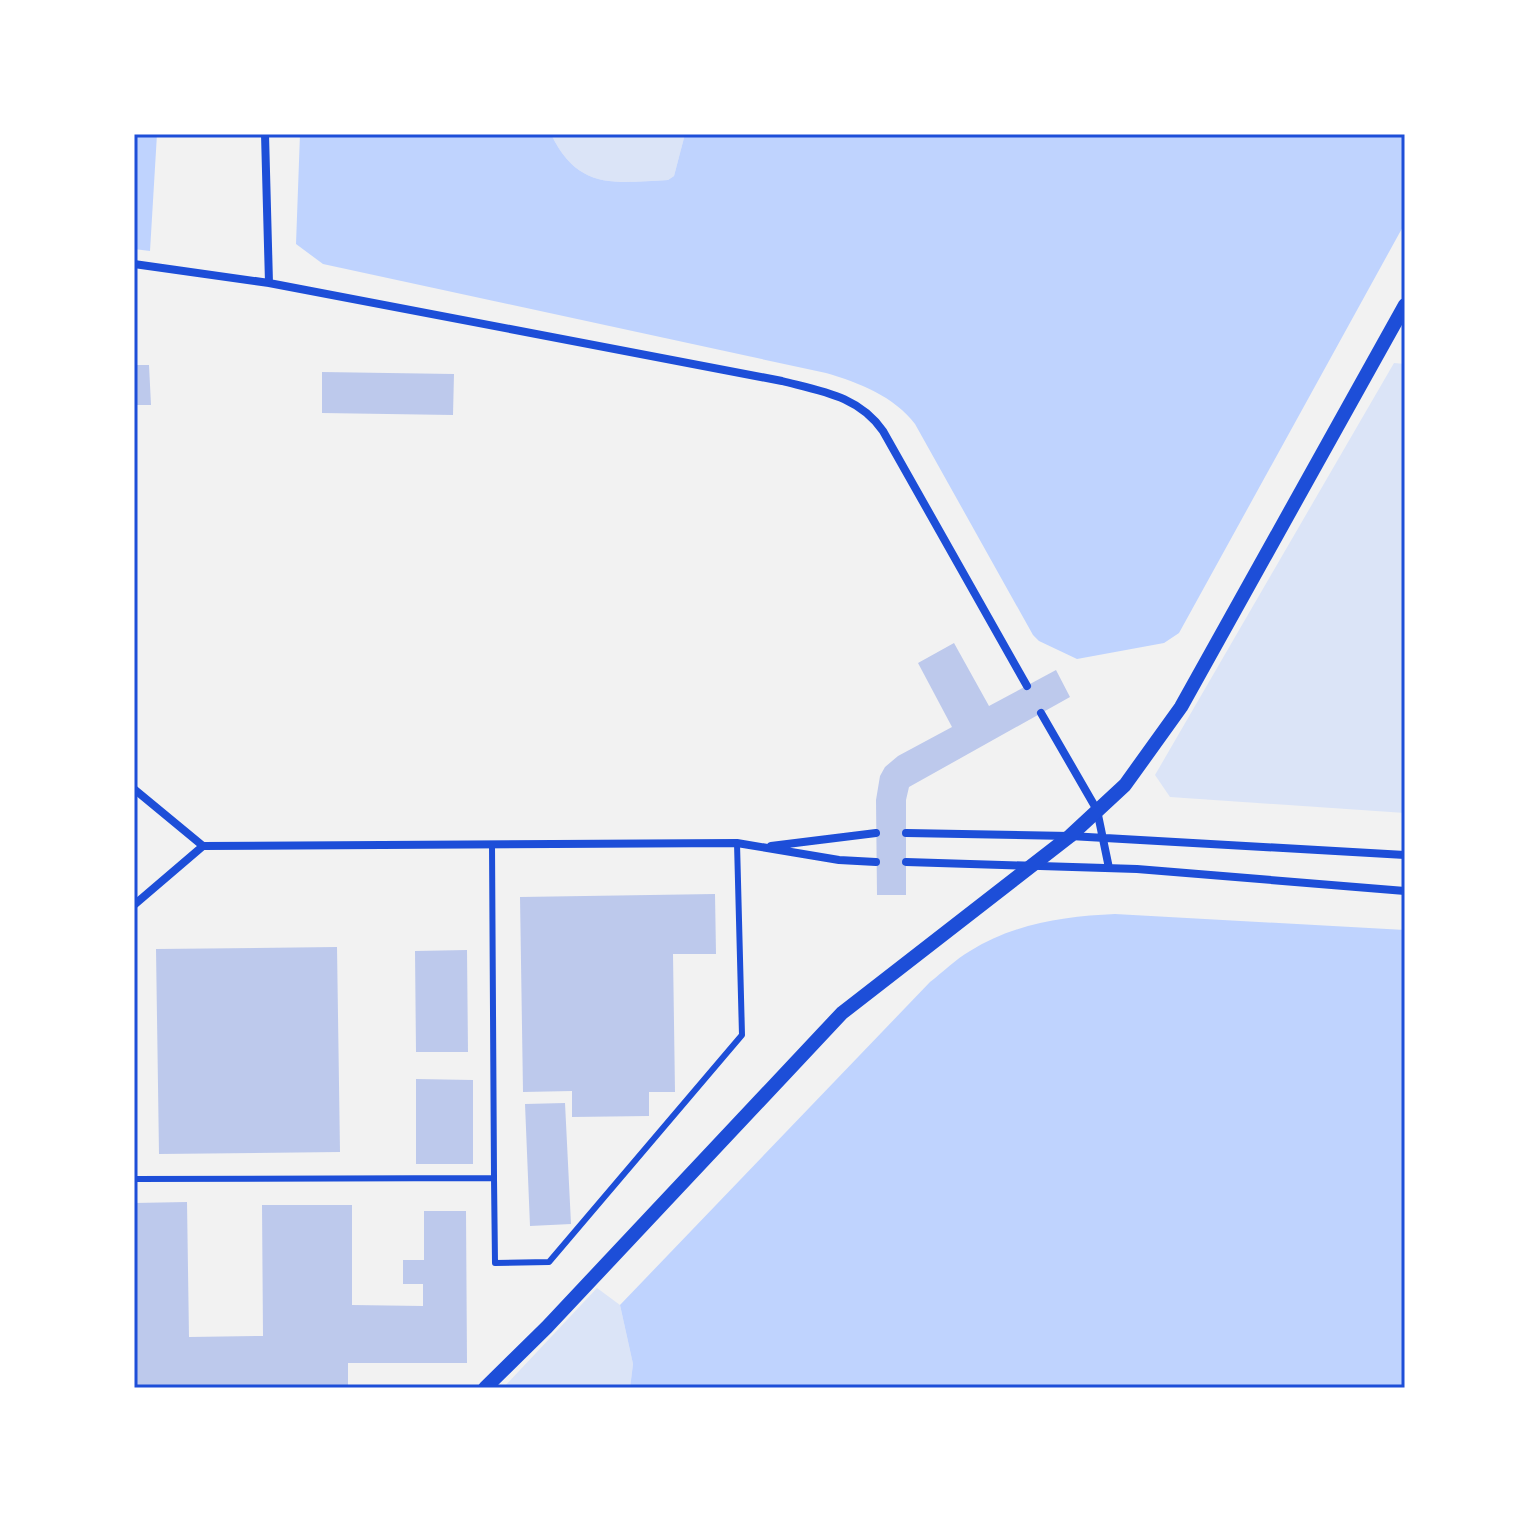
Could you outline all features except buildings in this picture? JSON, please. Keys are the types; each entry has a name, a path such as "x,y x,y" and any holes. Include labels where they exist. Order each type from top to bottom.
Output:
{"street":[{"path":"265,134 269,283"},
{"path":"134,264 269,283 782,381 839,396 858,405 873,417 883,431 1027,686"},
{"path":"485,1388 547,1327 842,1013 1070,836 1125,785 1181,707 1405,305"},
{"path":"1041,713 1097,810 1109,868"},
{"path":"134,789 203,846 737,843 839,860 876,862"},
{"path":"762,847 876,833"},
{"path":"906,833 1070,836 1405,855"},
{"path":"134,905 203,846"},
{"path":"906,862 1109,868 1405,891"}],"lane":[{"path":"492,844 495,1263 549,1262 742,1035 737,843"},
{"path":"134,1179 494,1178"}],"shaded area":[{"path":"551,134 685,134 674,176 668,180 614,182 585,174 573,165"},
{"path":"1394,363 1405,364 1405,813 1170,797 1155,775"},
{"path":"597,1288 620,1305 633,1364 630,1388 503,1388"}],"water":[{"path":"134,134 157,134 150,251 134,249"},
{"path":"300,134 551,134 573,165 585,174 614,182 630,182 668,180 674,176 685,134 1405,134 1405,223 1179,633 1164,643 1077,659 1033,635 915,424 886,398 826,373 323,264 296,244"},
{"path":"1115,914 1405,930 1405,1388 630,1388 633,1364 620,1305 930,982 965,954 1004,934 1058,919"}]}
